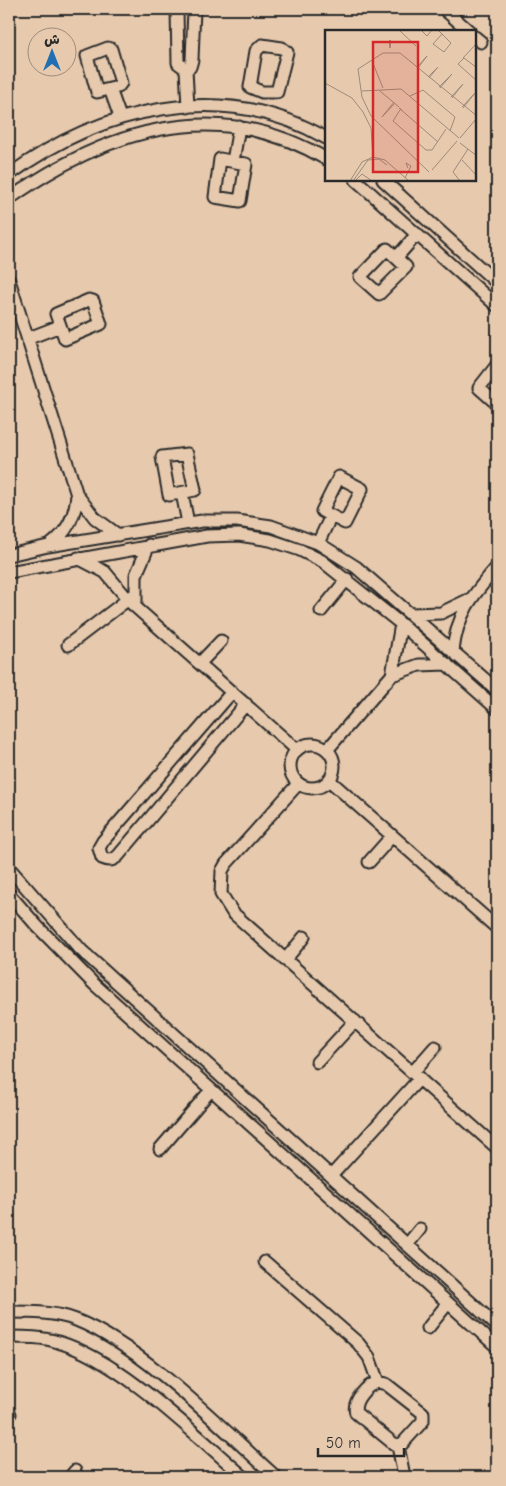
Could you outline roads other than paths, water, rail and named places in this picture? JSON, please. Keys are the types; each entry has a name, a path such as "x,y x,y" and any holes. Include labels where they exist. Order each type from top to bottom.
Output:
{"street":[{"path":"177,9 178,63 186,69"},
{"path":"186,69 190,67 192,60 194,9"},
{"path":"444,9 468,30"},
{"path":"262,45 284,49 286,54 278,91 273,93 262,92 252,89 250,85 257,48 262,45"},
{"path":"186,69 188,107"},
{"path":"110,89 120,117"},
{"path":"256,113 262,92"},
{"path":"174,108 176,126"},
{"path":"9,175 63,140 120,117 174,108 224,108 256,113 283,119 325,138"},
{"path":"9,199 37,179 82,155 133,134 176,126 208,124 239,127 282,138 325,159"},
{"path":"233,161 239,127"},
{"path":"357,181 497,306"},
{"path":"384,181 497,283"},
{"path":"397,257 417,234"},
{"path":"9,280 77,495 95,518 118,535"},
{"path":"9,317 20,313"},
{"path":"28,338 60,326"},
{"path":"497,365 479,388 497,404"},
{"path":"182,493 188,523"},
{"path":"48,546 57,540 70,525 77,495"},
{"path":"318,543 331,516"},
{"path":"9,556 48,546 188,523 219,521 254,523 288,531 318,543 356,567 497,690"},
{"path":"9,572 149,545 207,536 254,537 300,550 322,561 401,624 497,709"},
{"path":"68,645 131,597 136,575 149,545"},
{"path":"78,558 105,572 131,597 140,610 296,750"},
{"path":"453,651 460,619 469,599 497,567"},
{"path":"321,611 347,580"},
{"path":"411,614 442,613 469,599"},
{"path":"392,675 401,624"},
{"path":"200,663 221,641"},
{"path":"327,750 392,675 419,666 447,664"},
{"path":"477,691 486,681"},
{"path":"232,692 103,841 99,848 102,858 114,860 118,856 246,704"},
{"path":"312,744 327,750 334,765 329,780 314,788 298,784 290,770 290,759 296,750 312,744"},
{"path":"329,780 497,928"},
{"path":"298,784 226,864 220,879 221,894 228,908 497,1148"},
{"path":"369,862 392,836"},
{"path":"9,868 81,950 497,1326"},
{"path":"9,894 64,956 497,1347"},
{"path":"285,960 304,937"},
{"path":"316,1062 355,1021"},
{"path":"331,1176 417,1075 435,1047"},
{"path":"185,1066 196,1054"},
{"path":"160,1149 211,1090"},
{"path":"407,1245 420,1229"},
{"path":"265,1262 358,1343 369,1357 378,1382"},
{"path":"428,1328 448,1303"},
{"path":"9,1312 38,1312 75,1320 104,1334 132,1352 166,1378 276,1477"},
{"path":"9,1337 58,1342 90,1356 151,1397 244,1477"},
{"path":"398,1446 403,1444 424,1417 420,1411 386,1384 378,1382 368,1387 357,1401 356,1413 398,1446 404,1471 402,1477"}]}
